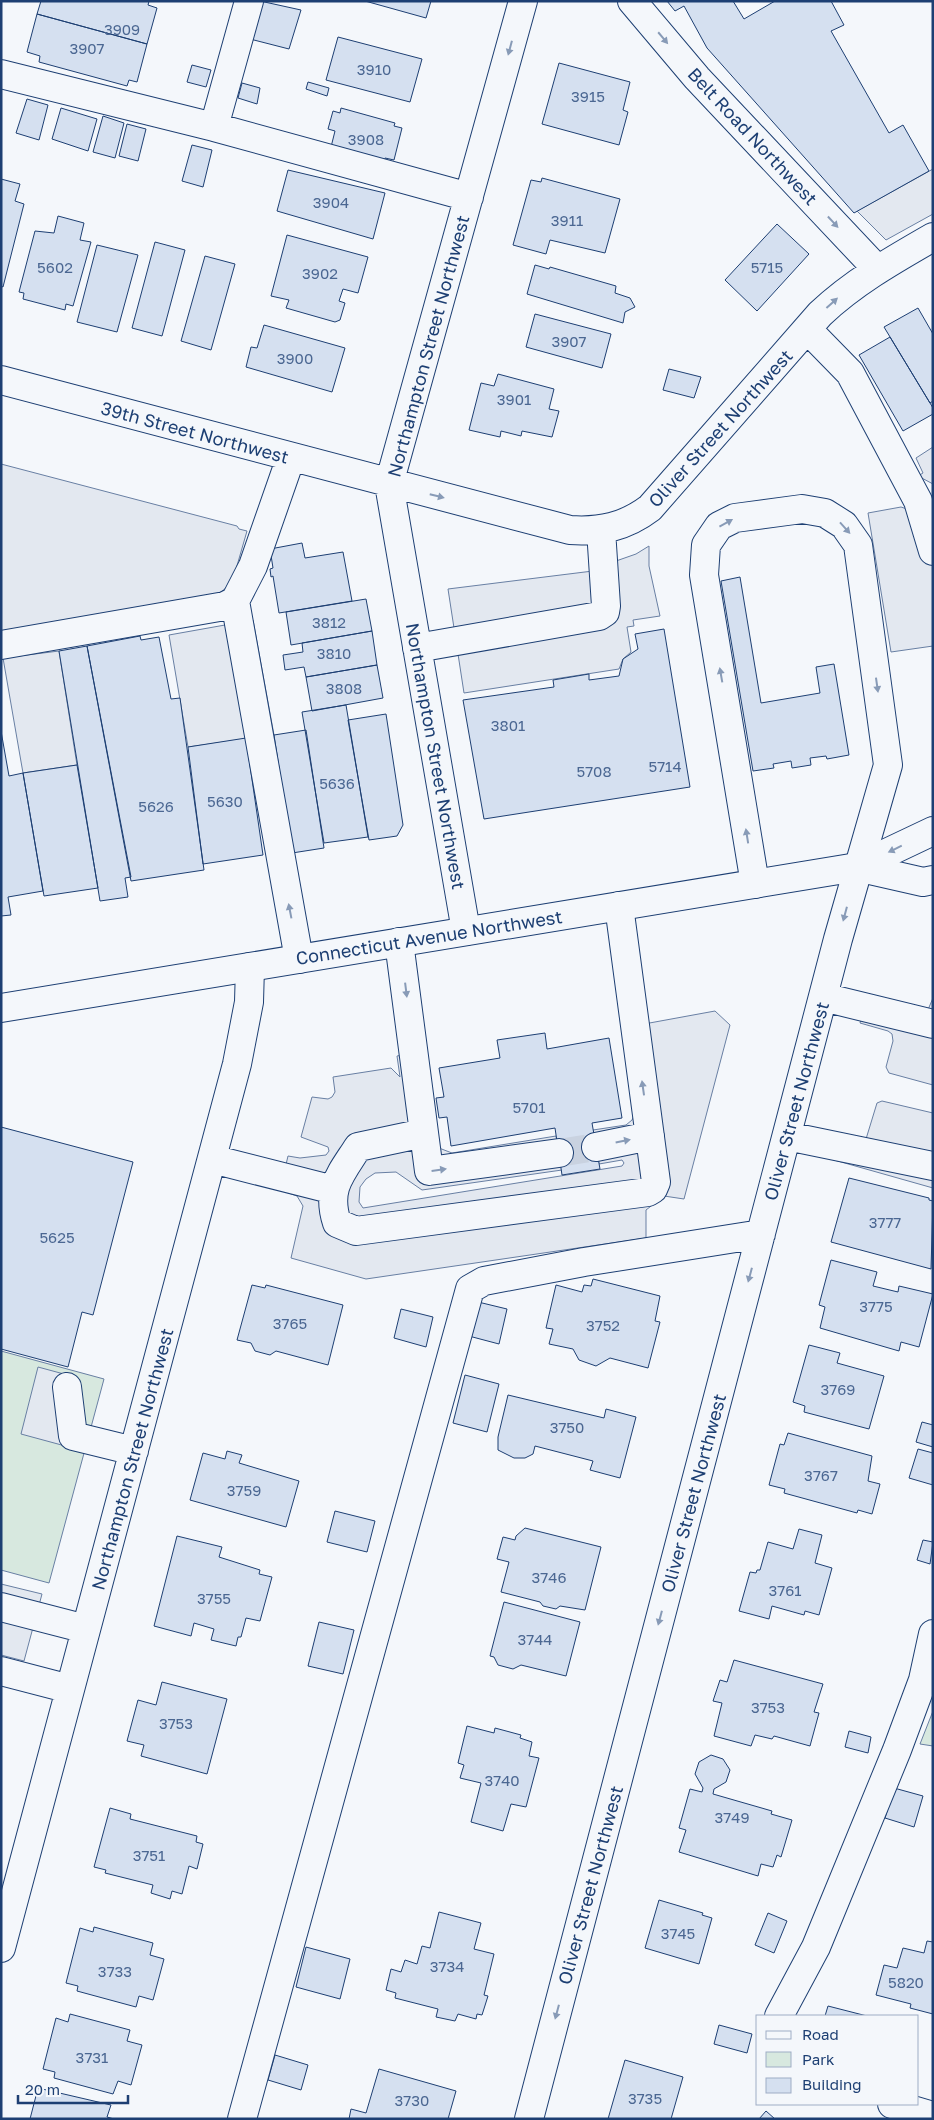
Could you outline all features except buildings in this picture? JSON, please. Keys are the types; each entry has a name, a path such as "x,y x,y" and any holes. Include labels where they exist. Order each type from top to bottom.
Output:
{"street":[{"path":"214,127 249,1"},
{"name":"Northampton Street Northwest","path":"466,931 390,484 523,1"},
{"name":"Belt Road Northwest","path":"632,1 697,78 877,269"},
{"path":"1,74 214,127 469,197"},
{"name":"Oliver Street Northwest","path":"390,484 570,530 601,530 624,524 650,508 807,329 836,299 877,269 933,236"},
{"path":"807,329 850,373 918,501 933,551"},
{"name":"39th Street Northwest","path":"1,380 390,484"},
{"path":"1,645 226,606 235,601 253,566 291,457"},
{"name":"Oliver Street Northwest","path":"529,2119 857,867 888,765 858,545 844,525 825,513 802,508 734,518 719,526 706,544 704,575 755,884"},
{"path":"417,648 599,616 605,612 606,606 601,530"},
{"path":"235,601 258,743 299,959"},
{"name":"Connecticut Avenue Northwest","path":"1,1008 857,867 933,831"},
{"name":"Connecticut Avenue Northwest","path":"857,867 923,882 933,880"},
{"path":"424,1133 358,1148 335,1182 332,1206 337,1223 356,1231 648,1192 653,1189 656,1182 619,906"},
{"path":"399,942 429,1171 559,1153"},
{"name":"Northampton Street Northwest","path":"1,1948 244,1036 249,1002 250,967"},
{"path":"823,997 933,1024"},
{"path":"596,1147 650,1136"},
{"path":"787,1136 933,1166"},
{"path":"212,1159 334,1190"},
{"path":"242,2119 470,1289 484,1282 584,1262 761,1234"},
{"path":"67,1387 73,1436 134,1451"},
{"path":"1,1607 86,1629"},
{"path":"780,2015 816,1947 898,1750 923,1680 933,1634"},
{"path":"1,1671 70,1689"},
{"path":"895,2105 933,2116"}],"green space":[{"path":"1,1351 104,1379 49,1583 1,1570"},
{"path":"933,1711 933,1746 920,1744"}],"shaded area":[{"path":"933,169 933,214 886,240 857,211"},
{"path":"933,447 933,484 918,476 923,473 916,458"},
{"path":"1,464 237,526 239,529 247,531 232,583 217,595 1,632"},
{"path":"901,507 933,518 933,646 891,652 868,513"},
{"path":"649,546 649,566 660,616 633,620 634,626 627,627 631,652 623,659 619,669 464,693 448,589 617,568 616,561 636,554"},
{"path":"253,620 274,735 188,747 169,635"},
{"path":"59,651 77,765 23,773 3,658"},
{"path":"933,998 933,1085 889,1073 886,1067 893,1041 892,1034 888,1031 860,1023 866,1000 927,1012"},
{"path":"715,1011 730,1025 684,1199 664,1196 646,1210 646,1238 366,1279 291,1258 303,1206 297,1196 280,1190 288,1156 300,1158 326,1155 329,1151 328,1147 301,1137 312,1097 328,1099 332,1097 335,1092 333,1077 391,1068 400,1077 397,1056 419,1052 439,1148 452,1153 556,1136 562,1170 422,1190 396,1172 375,1173 366,1179 360,1187 359,1202 363,1208 622,1166 624,1163 622,1160 599,1164 593,1130 626,1125 635,1114 644,1024"},
{"path":"882,1101 933,1113 933,1188 820,1156 866,1139 877,1103"},
{"path":"38,1367 75,1377 75,1408 80,1450 21,1434"},
{"path":"1,1584 42,1594 24,1661 1,1655"}],"tunnel":[{"path":"559,1153 596,1147"}]}
